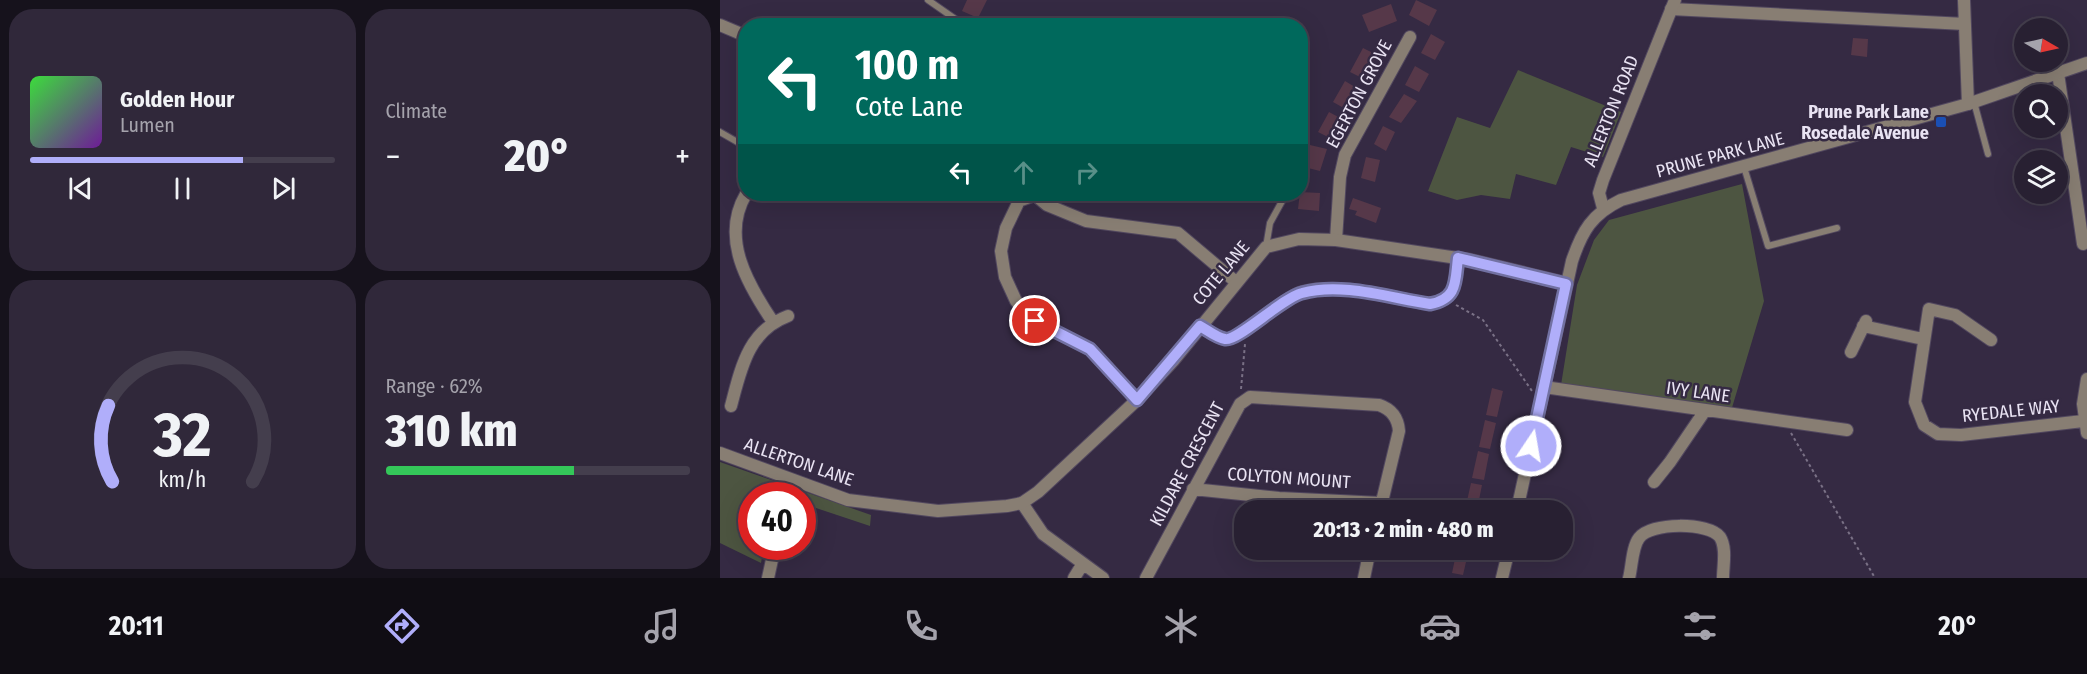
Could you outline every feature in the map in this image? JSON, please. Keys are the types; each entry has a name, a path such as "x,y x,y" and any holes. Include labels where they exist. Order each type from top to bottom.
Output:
{"street":[{"path":"1964,0 1971,103"},
{"path":"1673,4 1965,24"},
{"name":"ALLERTON ROAD","path":"1603,208 1599,193 1603,180 1673,4"},
{"path":"720,25 738,33"},
{"name":"EGERTON GROVE","path":"1336,240 1340,177 1345,155 1410,37"},
{"name":"PRUNE PARK LANE","path":"1603,208 1621,200 1971,103 2087,63"},
{"path":"2058,73 2083,244"},
{"path":"744,201 737,223 738,258 746,279 773,322"},
{"path":"1019,201 1006,228 1001,251 1005,277 1016,301 1035,321 1090,349 1137,400"},
{"path":"1042,201 1086,221 1178,233 1236,282"},
{"path":"1519,500 1566,284 1585,227 1603,208"},
{"name":"COTE LANE","path":"938,511 986,510 1022,503 1038,492 1137,400 1266,247 1299,239 1336,240 1458,258 1566,284"},
{"path":"1200,326 1225,339 1235,338 1285,300 1301,293 1324,289 1430,304 1446,300 1455,284 1458,258"},
{"name":"RYEDALE WAY","path":"1990,339 1954,315 1929,309 1915,402 1924,425 1938,434 1961,435 2085,427"},
{"path":"731,406 740,370 750,345 773,322 788,316"},
{"path":"1851,352 1865,323 1923,339"},
{"path":"2085,427 2084,392 2087,379"},
{"name":"IVY LANE","path":"1544,387 1704,412 1784,420 1847,430"},
{"name":"KILDARE CRESCENT","path":"1146,578 1240,404 1250,397 1379,405 1390,411 1397,421 1399,431 1382,500"},
{"path":"1654,482 1704,412"},
{"name":"ALLERTON LANE","path":"720,453 848,500 938,511"},
{"name":"COLYTON MOUNT","path":"1193,489 1305,500"},
{"path":"1022,503 1043,534 1082,565 1103,578"},
{"path":"1629,578 1638,539 1648,529 1659,526 1709,528 1719,536 1724,546 1723,578"},
{"path":"768,578 772,560"},
{"path":"1364,578 1368,560"},
{"path":"1502,578 1506,560"},
{"path":"1074,578 1082,565"}],"lane":[{"path":"928,0 953,18"},
{"path":"1971,103 1988,154"},
{"path":"720,132 738,142"},
{"path":"1744,167 1768,246 1837,228"},
{"path":"1266,247 1270,223 1282,201"}],"path":[{"path":"1446,300 1482,320 1540,403"},
{"path":"1240,404 1246,329"},
{"path":"1784,420 1875,578"}],"green space":[{"path":"1518,70 1621,112 1603,157 1571,147 1556,185 1516,174 1510,199 1481,195 1457,200 1428,191 1457,117 1490,128"},
{"path":"1742,184 1764,301 1731,411 1561,385 1577,285 1594,240 1609,220"},
{"path":"720,462 777,482 738,482 738,552 720,543"},
{"path":"816,496 871,515 870,526 816,508"}],"building":[{"path":"967,0 987,0 978,18 962,11"},
{"path":"1416,0 1437,10 1429,26 1409,15"},
{"path":"1391,4 1397,21 1369,32 1362,15"},
{"path":"1431,34 1445,42 1435,60 1421,53"},
{"path":"1853,38 1868,39 1867,57 1851,55"},
{"path":"1363,48 1377,55 1366,80 1350,72"},
{"path":"1415,66 1429,74 1419,92 1405,85"},
{"path":"1345,81 1360,90 1349,111 1333,102"},
{"path":"1404,94 1417,101 1401,123 1389,117"},
{"path":"1329,112 1344,120 1334,140 1318,132"},
{"path":"1383,126 1395,132 1386,151 1374,144"},
{"path":"1310,145 1327,149 1320,171 1308,168"},
{"path":"1366,157 1380,160 1375,182 1361,178"},
{"path":"1308,192 1320,193 1319,211 1298,209 1299,201 1308,201"},
{"path":"1353,198 1381,208 1376,223 1355,215 1357,211 1349,209"},
{"path":"1492,388 1503,391 1497,417 1486,415"},
{"path":"1485,420 1496,423 1490,449 1479,447"},
{"path":"1478,451 1489,454 1484,480 1472,478"},
{"path":"1471,483 1482,485 1479,500 1467,500"},
{"path":"1455,560 1466,560 1463,575 1452,573"}],"place":[{"name":"Prune Park Lane Rosedale Avenue","path":"1941,122"}],"route":[{"path":"1035,321 1090,349 1137,400 1173,361 1200,326 1225,339 1235,338 1285,300 1301,293 1324,289 1430,304 1441,302 1449,298 1455,284 1458,258 1471,260 1566,284 1531,446"}]}
